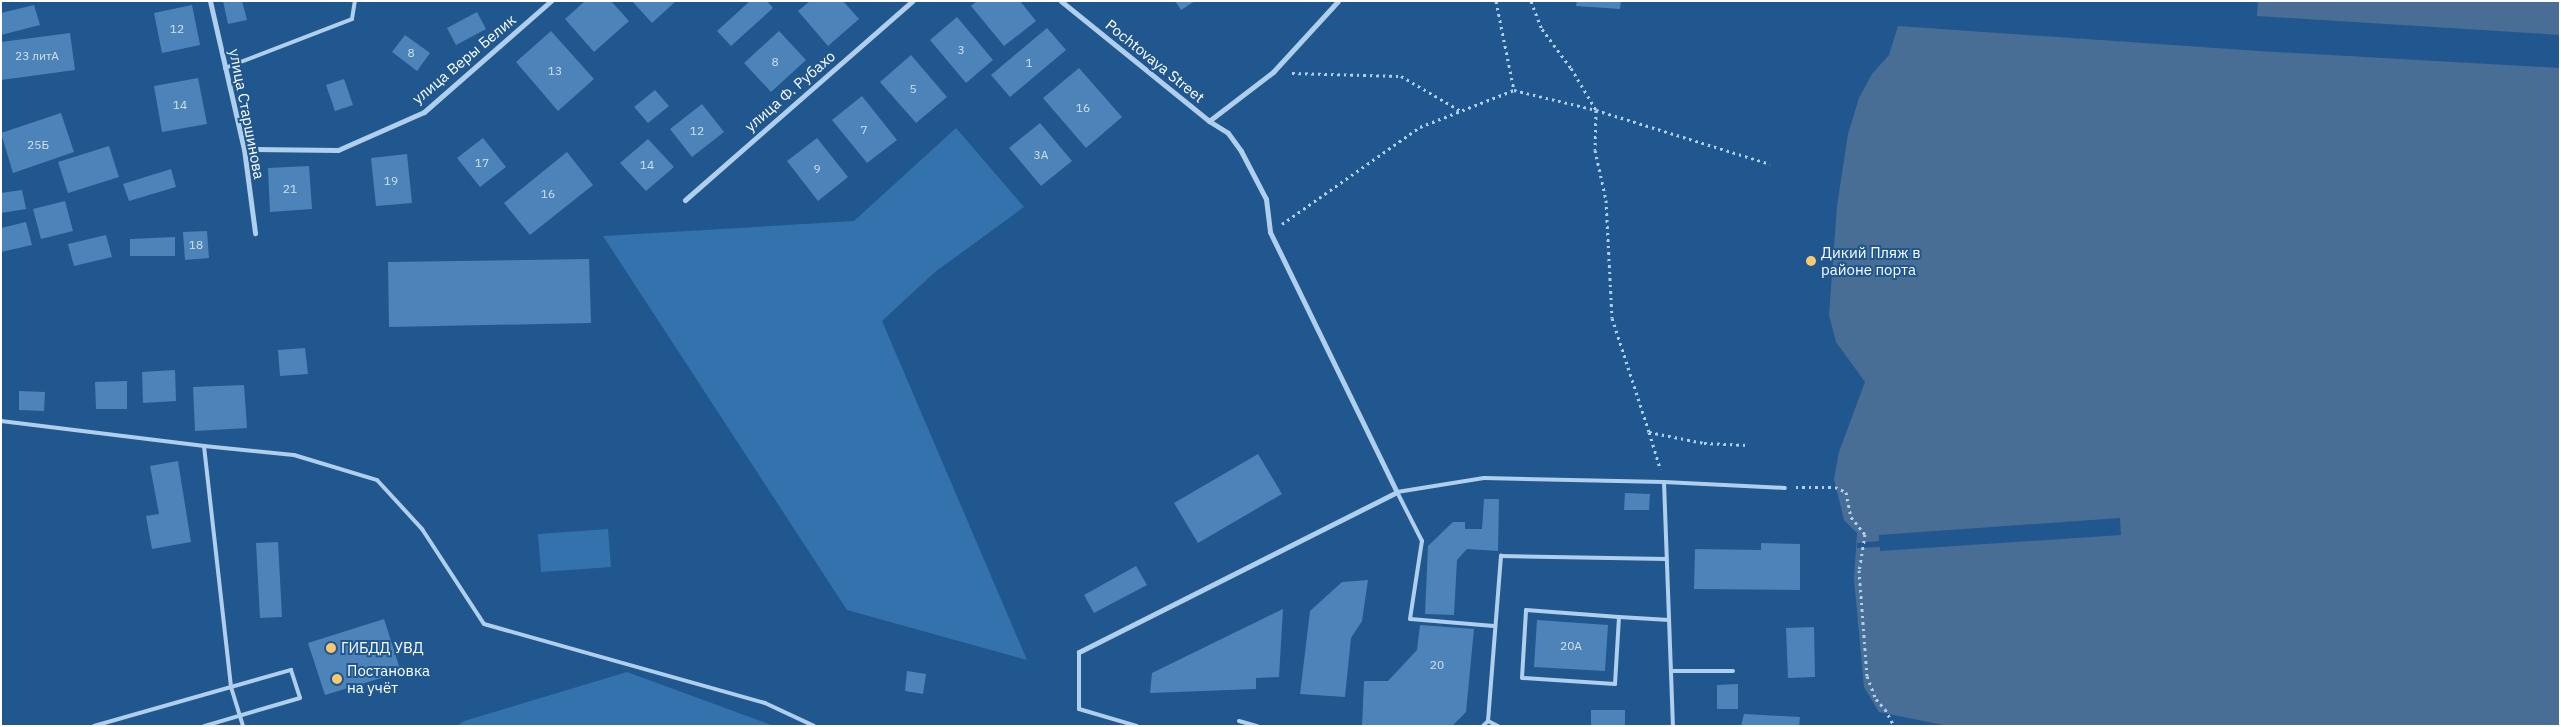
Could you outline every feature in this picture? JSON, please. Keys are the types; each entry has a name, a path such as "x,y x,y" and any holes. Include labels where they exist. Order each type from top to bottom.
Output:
{"street":[{"name":"улица Старшинова","path":"210,1 244,149 255,233"},
{"name":"улица Веры Белик","path":"244,149 338,150 424,112 551,1"},
{"name":"улица Ф. Рубахо","path":"685,200 912,1"},
{"name":"Pochtovaya Street","path":"1061,1 1209,122 1228,133 1241,151 1266,200 1270,232 1397,492"},
{"path":"1209,122 1273,72 1338,1"},
{"path":"1079,652 1397,492"}],"lane":[{"path":"225,68 352,19 354,1"},
{"path":"1,421 294,455 377,480 422,529 484,624 766,703 814,726"},
{"path":"204,446 231,687 242,726"},
{"path":"1494,626 1410,619 1422,541 1397,492 1484,478 1664,482 1785,488"},
{"path":"1664,482 1673,726"},
{"path":"1483,726 1488,721 1501,556 1666,559"},
{"path":"1620,616 1615,684 1522,678 1526,610 1620,616 1668,620"},
{"path":"1079,652 1079,709 1138,726"},
{"path":"94,726 290,670 300,698 204,726"},
{"path":"1671,671 1733,671"},
{"path":"1239,721 1256,726"},
{"path":"1488,721 1498,726"}],"path":[{"path":"1496,1 1514,90"},
{"path":"1531,1 1542,29 1570,68 1596,110 1595,150 1606,200 1612,318 1664,482"},
{"path":"1273,72 1401,76 1462,111"},
{"path":"1270,232 1420,127 1514,90 1596,110 1770,164"},
{"path":"1648,432 1704,443 1747,445"},
{"path":"1785,488 1835,487 1846,492 1851,518 1865,534 1859,570 1867,676 1876,699 1885,709 1894,726"}],"shaded area":[{"path":"2258,1 2560,1 2560,35 2257,16"},
{"path":"1898,26 2259,51 2560,68 2560,726 1948,726 1879,712 1864,687 1854,579 1857,533 1844,520 1834,479 1839,452 1865,382 1836,342 1829,315 1837,206 1848,134 1859,98 1872,74 1889,55"},
{"path":"956,128 1024,207 935,272 882,321 1027,660 847,610 603,236 854,221"},
{"path":"608,529 611,567 541,572 538,534"},
{"path":"627,672 774,726 457,726 464,721"}],"pier":[{"path":"2120,518 2121,535 1880,551 1880,547 1857,548 1857,543 1879,541 1879,535"}],"building":[{"path":"223,1 242,1 247,20 228,24"},
{"path":"585,1 611,1 629,21 594,52 565,19"},
{"path":"632,1 676,1 652,23"},
{"path":"750,1 767,1 773,8 731,46 717,31"},
{"path":"810,1 843,1 859,19 828,46 798,11"},
{"path":"977,1 1020,1 1036,21 1004,46 971,6"},
{"path":"1175,1 1195,1 1181,10"},
{"path":"1577,1 1621,1 1620,9 1576,6"},
{"path":"34,5 40,25 1,35 1,13"},
{"path":"192,5 200,45 162,53 154,13"},
{"path":"477,12 486,29 456,45 447,28"},
{"path":"957,17 993,60 966,83 930,40"},
{"path":"1047,28 1066,50 1010,97 991,75"},
{"path":"551,31 594,79 558,111 516,62"},
{"path":"779,31 806,60 771,92 744,63"},
{"path":"70,33 75,70 1,80 1,42"},
{"path":"405,35 430,53 417,71 392,52"},
{"path":"911,55 947,97 916,123 880,82"},
{"path":"1079,68 1122,117 1086,148 1043,98"},
{"path":"198,78 207,124 162,132 154,86"},
{"path":"344,79 353,105 335,111 326,85"},
{"path":"655,90 669,106 648,123 634,107"},
{"path":"862,96 897,140 867,163 832,120"},
{"path":"702,104 724,132 692,157 670,129"},
{"path":"61,113 74,152 13,173 1,133"},
{"path":"1040,123 1072,161 1041,186 1009,148"},
{"path":"483,138 506,167 480,187 457,158"},
{"path":"817,138 848,177 818,201 787,161"},
{"path":"648,139 674,167 646,191 620,163"},
{"path":"109,146 119,177 68,193 58,162"},
{"path":"567,152 593,185 530,235 504,203"},
{"path":"407,154 412,203 376,206 371,158"},
{"path":"309,166 312,209 270,212 268,168"},
{"path":"171,169 176,187 129,201 123,184"},
{"path":"22,190 26,209 1,213 1,193"},
{"path":"65,201 73,231 41,239 33,209"},
{"path":"26,222 32,245 1,252 1,228"},
{"path":"207,231 209,258 185,260 183,232"},
{"path":"106,235 112,257 74,266 68,244"},
{"path":"175,237 175,256 130,256 130,239"},
{"path":"589,259 591,323 389,327 388,262"},
{"path":"305,348 308,374 280,376 278,350"},
{"path":"175,370 176,401 143,403 142,372"},
{"path":"127,381 127,409 96,409 95,382"},
{"path":"244,385 247,428 195,431 193,387"},
{"path":"19,391 45,392 44,411 19,410"},
{"path":"1258,454 1282,494 1198,543 1174,503"},
{"path":"178,461 191,542 152,549 146,516 159,514 150,466"},
{"path":"1625,493 1650,494 1649,510 1624,510"},
{"path":"1484,499 1499,499 1498,551 1467,549 1457,560 1454,615 1425,614 1428,546 1453,522 1465,522 1465,529 1482,529"},
{"path":"278,542 282,617 260,618 256,543"},
{"path":"1761,543 1800,544 1800,590 1694,589 1695,549 1761,550"},
{"path":"1136,566 1147,585 1094,613 1084,595"},
{"path":"1368,580 1362,621 1351,638 1345,697 1300,694 1310,611 1342,582"},
{"path":"1283,609 1279,677 1256,678 1256,689 1150,693 1152,673"},
{"path":"384,619 401,672 325,695 308,643"},
{"path":"1537,620 1608,625 1605,671 1534,667"},
{"path":"1420,625 1474,629 1466,712 1452,726 1362,726 1364,681 1388,681 1417,650"},
{"path":"1814,627 1815,677 1788,678 1786,628"},
{"path":"907,671 926,674 923,694 905,691"},
{"path":"1738,684 1738,709 1717,709 1717,685"},
{"path":"1591,710 1625,710 1625,726 1591,726"},
{"path":"1744,714 1800,717 1799,726 1741,726"}],"place":[{"name":"Дикий Пляж в районе порта","path":"1811,261"},
{"name":"ГИБДД УВД","path":"331,648"},
{"name":"Постановка на учёт","path":"337,679"}]}
